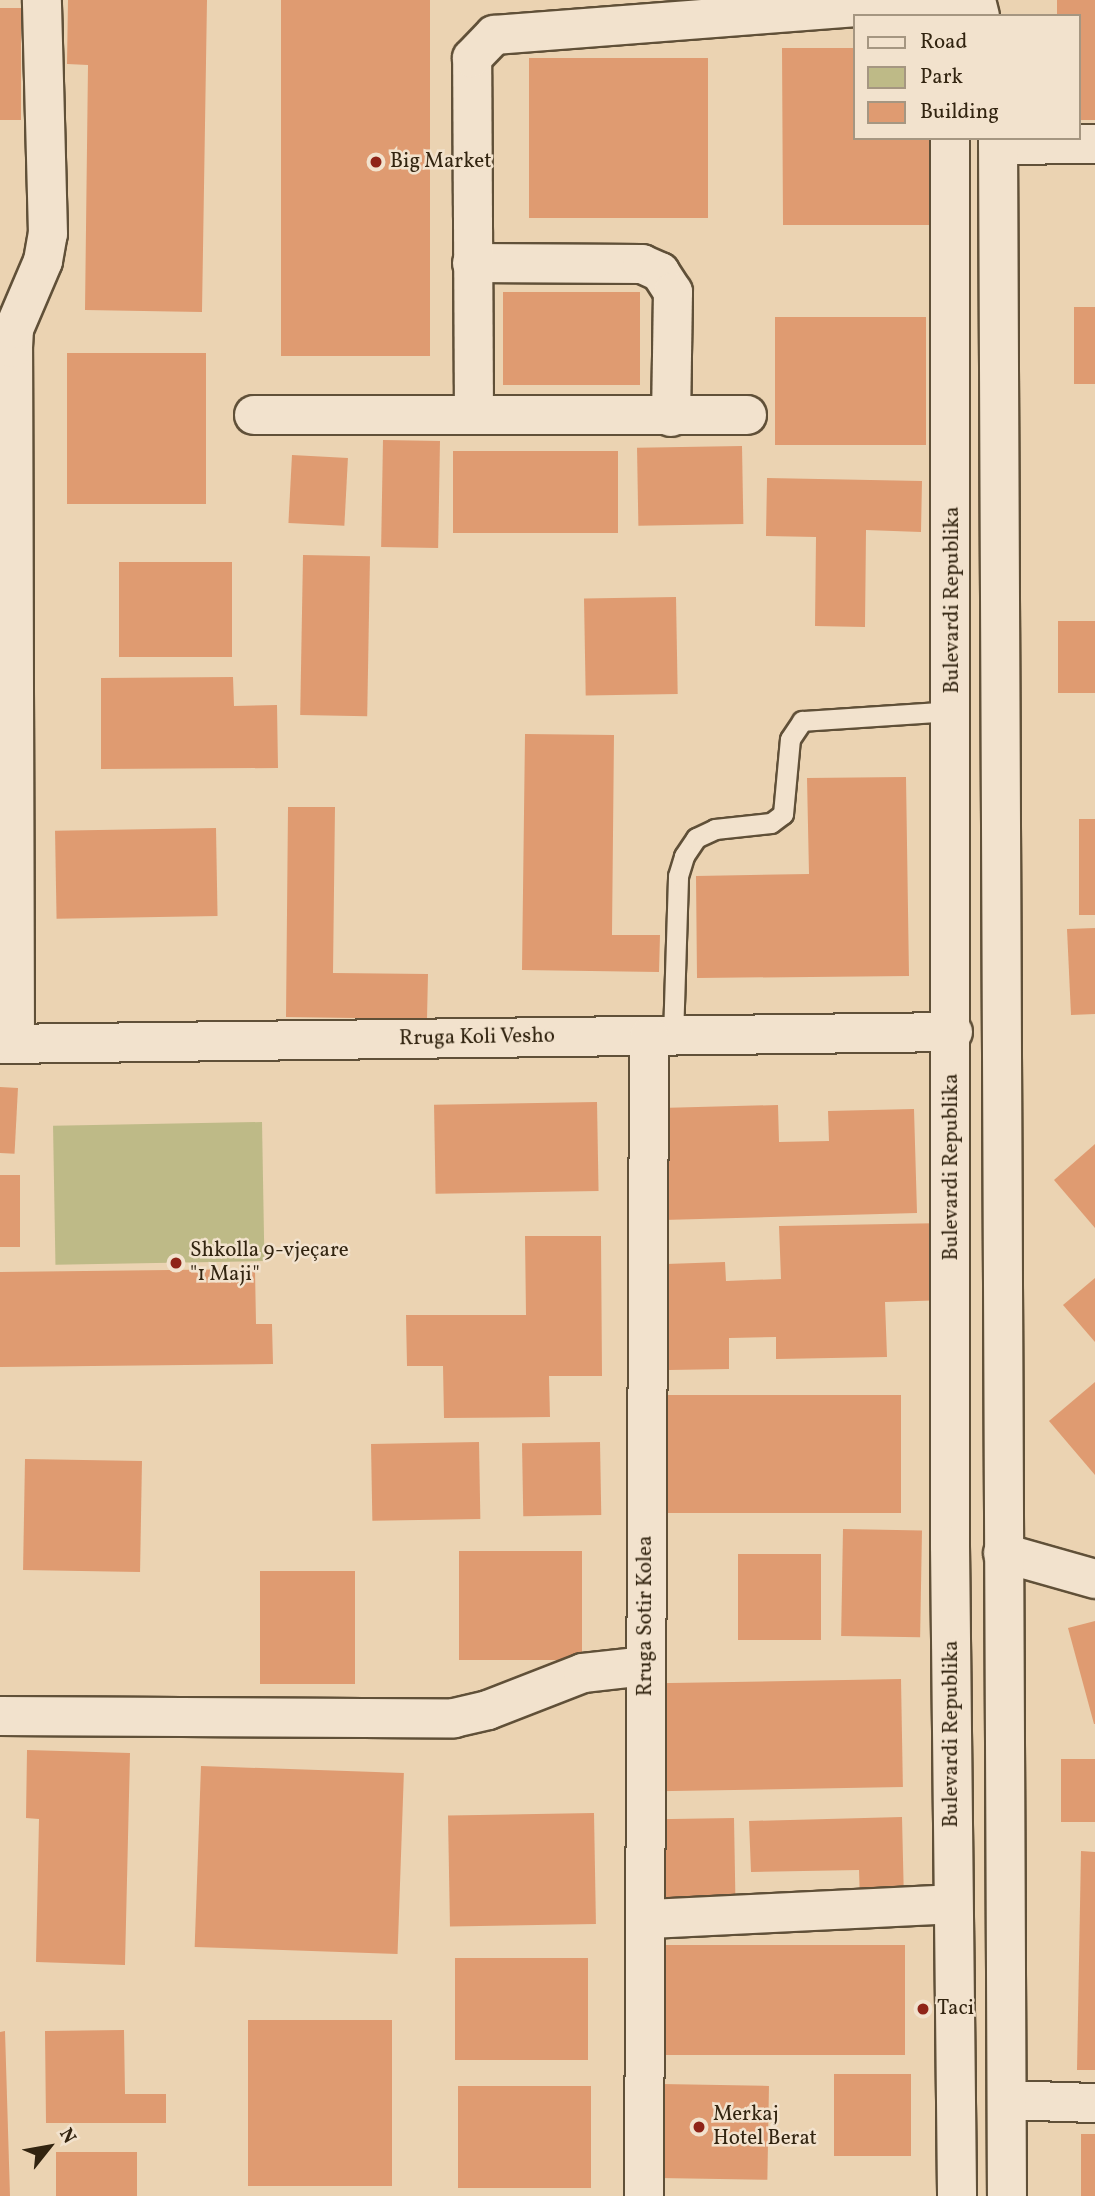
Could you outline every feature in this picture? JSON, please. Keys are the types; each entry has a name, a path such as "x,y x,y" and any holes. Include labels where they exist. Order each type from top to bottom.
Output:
{"street":[{"path":"7,1044 13,348 14,329 43,261 48,234 42,0"},
{"path":"865,14 971,8"},
{"path":"474,414 472,58 494,35 853,15"},
{"name":"Bulevardi Republika","path":"950,140 953,1904 957,2196"},
{"path":"1007,2196 998,141 1095,144"},
{"path":"472,263 642,264 660,272 673,292 671,417"},
{"path":"254,415 747,415"},
{"name":"Rruga Koli Vesho","path":"7,1044 953,1032"},
{"name":"Rruga Sotir Kolea","path":"645,2196 648,1919 645,1666 661,1037"},
{"path":"1003,1553 1095,1579"},
{"path":"0,1716 454,1718 583,1673 645,1666"},
{"path":"648,1919 953,1904"},
{"path":"1007,2100 1095,2103"}],"lane":[{"path":"661,1037 678,876 684,856 696,838 715,829 771,823 783,814 790,739 802,721 953,711"}],"green space":[{"path":"262,1122 264,1261 55,1265 53,1126"}],"building":[{"path":"68,0 207,0 202,312 85,310 88,65 67,64"},
{"path":"281,0 430,0 430,356 281,356"},
{"path":"1057,0 1095,0 1095,120 1081,120 1081,14 1057,14"},
{"path":"0,8 21,8 21,120 0,120"},
{"path":"782,48 853,48 853,140 941,140 941,225 783,225"},
{"path":"529,58 708,58 708,218 529,218"},
{"path":"503,292 640,292 640,385 503,385"},
{"path":"1074,307 1095,307 1095,384 1074,384"},
{"path":"775,317 926,317 926,445 775,445"},
{"path":"67,353 206,353 206,504 67,504"},
{"path":"383,440 440,441 438,548 381,547"},
{"path":"742,446 743,524 638,526 637,448"},
{"path":"453,451 618,451 618,533 453,533"},
{"path":"292,455 348,458 344,526 288,523"},
{"path":"767,478 922,481 921,532 866,530 865,627 815,626 816,537 766,536"},
{"path":"303,555 370,556 367,716 300,715"},
{"path":"119,562 232,562 232,657 119,657"},
{"path":"676,597 678,694 586,696 584,599"},
{"path":"1058,621 1095,621 1095,693 1058,693"},
{"path":"233,677 234,706 277,705 278,768 101,769 101,678"},
{"path":"525,734 614,735 612,935 660,935 659,972 522,970"},
{"path":"906,777 909,976 697,978 696,876 809,874 807,778"},
{"path":"288,807 335,807 333,973 428,974 427,1019 286,1017"},
{"path":"1079,819 1095,819 1095,915 1079,915"},
{"path":"216,828 218,916 57,919 55,831"},
{"path":"1095,928 1095,1014 1071,1015 1067,929"},
{"path":"0,1087 18,1088 15,1154 0,1153"},
{"path":"597,1102 599,1191 436,1194 434,1105"},
{"path":"778,1105 779,1142 829,1141 828,1111 914,1109 917,1213 663,1220 660,1108"},
{"path":"1095,1144 1095,1228 1054,1180"},
{"path":"0,1175 20,1175 20,1247 0,1247"},
{"path":"947,1223 948,1300 885,1302 887,1357 776,1359 776,1337 729,1338 729,1369 669,1370 666,1264 725,1262 726,1281 781,1279 779,1226"},
{"path":"525,1236 601,1236 602,1376 549,1376 550,1417 444,1418 443,1366 407,1366 406,1315 526,1315"},
{"path":"255,1269 256,1324 272,1324 273,1364 0,1367 0,1272"},
{"path":"1095,1278 1095,1342 1063,1305"},
{"path":"1095,1382 1095,1475 1049,1421"},
{"path":"653,1395 901,1395 901,1513 653,1513"},
{"path":"479,1442 480,1519 372,1521 371,1444"},
{"path":"600,1442 601,1515 523,1516 522,1443"},
{"path":"25,1459 142,1461 140,1572 23,1570"},
{"path":"843,1529 922,1530 920,1637 841,1636"},
{"path":"459,1551 582,1551 582,1660 459,1660"},
{"path":"738,1554 821,1554 821,1640 738,1640"},
{"path":"260,1571 355,1571 355,1684 260,1684"},
{"path":"1095,1621 1095,1724 1094,1724 1068,1628"},
{"path":"901,1679 903,1787 657,1791 655,1683"},
{"path":"27,1750 130,1753 125,1965 36,1962 39,1819 26,1818"},
{"path":"1061,1759 1095,1759 1095,1822 1061,1822"},
{"path":"201,1766 404,1773 398,1954 195,1947"},
{"path":"594,1813 596,1924 450,1927 448,1816"},
{"path":"902,1817 904,1902 860,1903 859,1870 751,1872 749,1821"},
{"path":"734,1818 736,1911 658,1912 656,1819"},
{"path":"1081,1851 1095,1852 1095,2070 1077,2070"},
{"path":"657,1945 905,1945 905,2055 657,2055"},
{"path":"455,1958 588,1958 588,2060 455,2060"},
{"path":"248,2020 392,2020 392,2186 248,2186"},
{"path":"124,2030 125,2094 166,2094 166,2123 46,2123 45,2031"},
{"path":"5,2031 10,2196 0,2196 0,2032"},
{"path":"834,2074 911,2074 911,2156 834,2156"},
{"path":"661,2084 769,2086 767,2180 659,2178"},
{"path":"458,2086 591,2086 591,2188 458,2188"},
{"path":"1081,2134 1095,2134 1095,2196 1081,2196"},
{"path":"56,2152 137,2152 137,2196 56,2196"}],"place":[{"name":"Big Market","path":"376,162"},
{"name":"Shkolla 9-vjeçare \"1 Maji\"","path":"176,1263"},
{"name":"Taci","path":"923,2009"},
{"name":"Merkaj Hotel Berat","path":"699,2127"}]}
